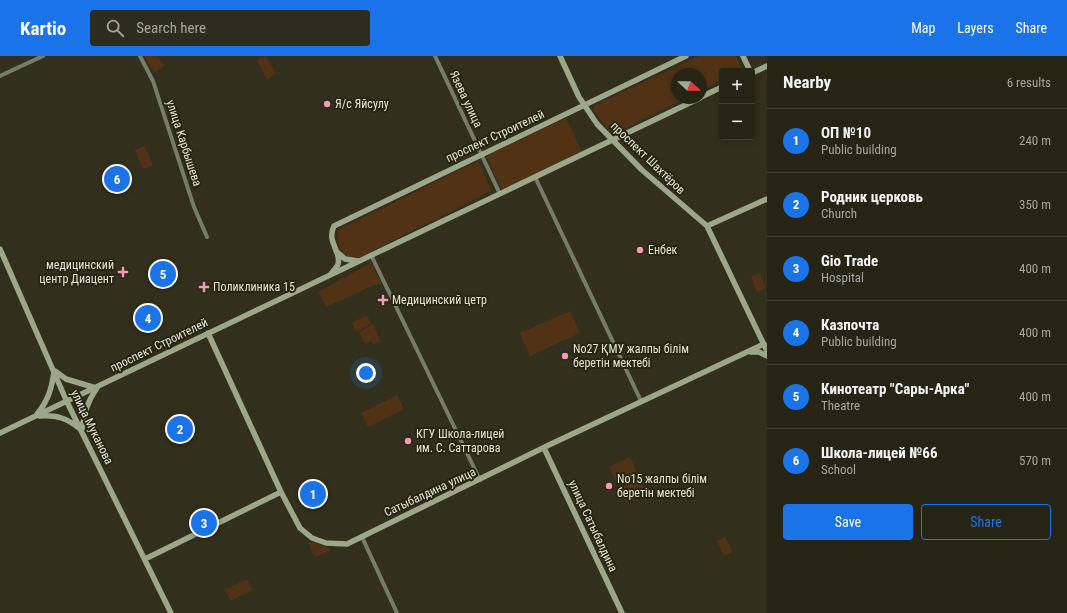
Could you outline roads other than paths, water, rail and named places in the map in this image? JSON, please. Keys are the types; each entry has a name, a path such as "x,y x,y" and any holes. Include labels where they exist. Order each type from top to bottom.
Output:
{"main road":[{"name":"проспект Шахтёров","path":"560,56 584,106 597,124 642,170 707,226 767,351"},
{"name":"проспект Строителей","path":"328,276 338,265 338,260 332,242 332,231 334,226 686,56"},
{"path":"743,56 749,68"},
{"path":"755,70 767,66"},
{"name":"проспект Строителей","path":"707,94 719,88"},
{"name":"проспект Строителей","path":"0,433 97,388 208,333 687,104"},
{"path":"707,226 767,199"},
{"name":"улица Муканова","path":"0,249 67,402 145,559 170,613"},
{"path":"334,249 345,259 359,261"},
{"name":"Сатыбалдина улица","path":"208,333 281,492 300,528 312,538 326,543 347,544 641,401 764,344"},
{"path":"746,353 759,352 767,356"},
{"path":"54,370 66,380 97,388 89,399 84,412 82,431"},
{"path":"36,416 46,404 52,386 54,370"},
{"path":"36,416 50,416 70,420 82,431"},
{"name":"улица Сатыбалдина","path":"544,448 622,613"},
{"path":"145,559 281,492"}],"street":[{"path":"0,76 43,56"},
{"name":"улица Карбышева","path":"140,56 153,81 194,207 207,237"},
{"name":"Язева улица","path":"435,56 500,194"},
{"path":"535,177 641,401"},
{"path":"371,255 480,480"},
{"path":"362,537 397,613"}],"place":[{"name":"Я/c Яйсулу","path":"327,104"},
{"name":"Школа-лицей №66","path":"117,179"},
{"name":"Енбек","path":"640,250"},
{"name":"медицинский центр Диацент","path":"123,272"},
{"name":"Кинотеатр \"Сары-Арка\"","path":"163,274"},
{"name":"Поликлиника 15","path":"204,287"},
{"name":"Медицинский цетр","path":"383,300"},
{"name":"Казпочта","path":"148,318"},
{"name":"No27 ҚМУ жалпы білім беретін мектебі","path":"565,356"},
{"name":"Родник церковь","path":"180,429"},
{"name":"КГУ Школа-лицей им. С. Саттарова","path":"408,441"},
{"name":"No15 жалпы білім беретін мектебі","path":"609,486"},
{"name":"ОП №10","path":"313,494"},
{"name":"Gio Trade","path":"204,523"}]}
